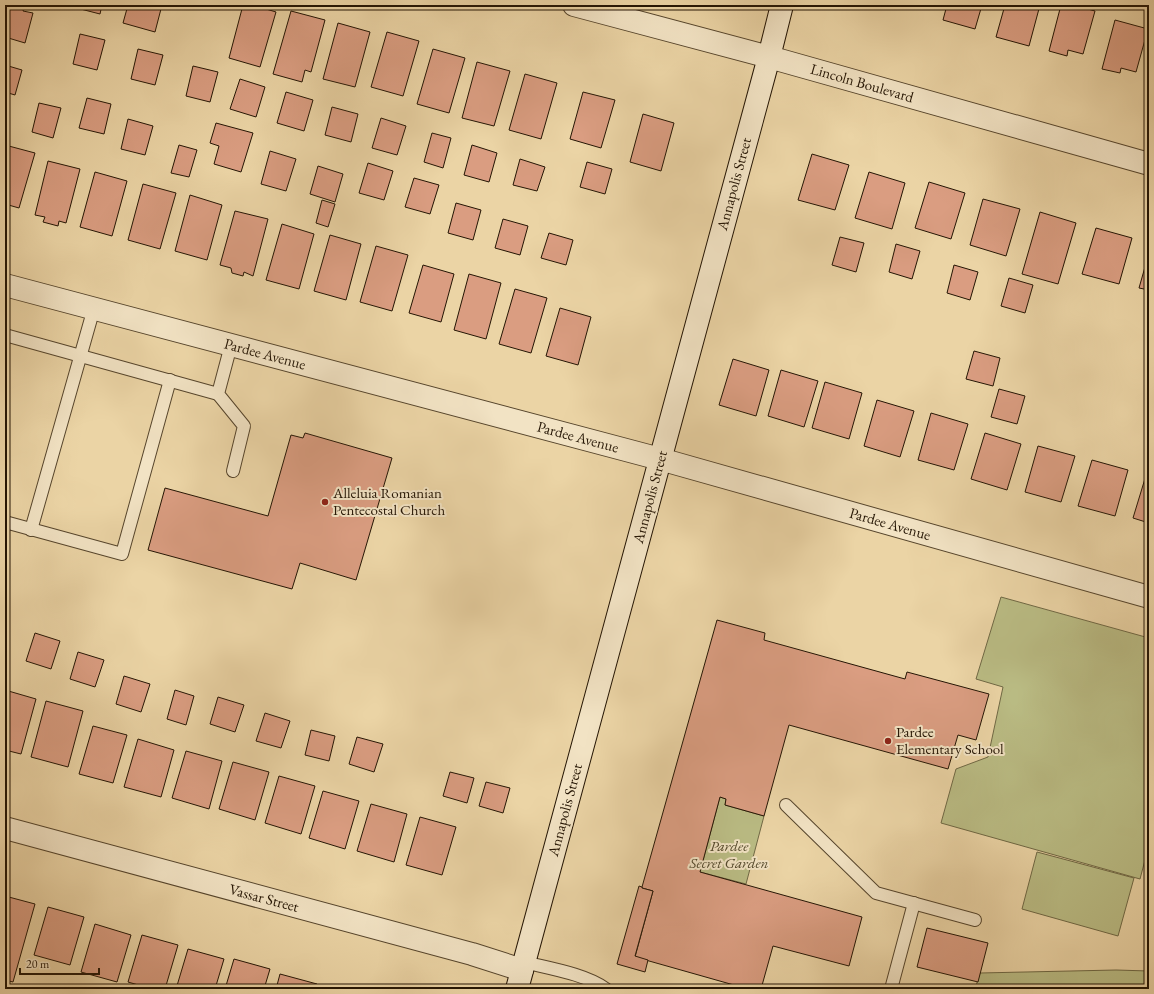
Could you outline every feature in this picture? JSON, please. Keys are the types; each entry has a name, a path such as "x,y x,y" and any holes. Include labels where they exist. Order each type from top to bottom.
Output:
{"street":[{"name":"Lincoln Boulevard","path":"574,5 769,57 1149,164"},
{"name":"Annapolis Street","path":"521,974 782,5"},
{"name":"Pardee Avenue","path":"5,285 660,459 1149,597"},
{"name":"Vassar Street","path":"5,828 472,954 521,974"}],"lane":[{"path":"31,530 94,308"},
{"path":"5,336 218,394 244,426 234,471"},
{"path":"218,394 231,345"},
{"path":"5,522 122,554 170,380"},
{"path":"786,805 876,893 975,920"},
{"path":"890,989 914,903"},
{"path":"521,974 567,973 598,984 606,989"}],"green space":[{"path":"1001,597 1149,638 1149,845 1140,879 941,823 956,769 988,757 1003,687 976,679"},
{"name":"Pardee Secret Garden","path":"720,797 726,799 725,805 764,816 746,884 700,872"},
{"path":"1037,852 1134,878 1118,936 1022,909"},
{"path":"1116,970 1149,971 1149,989 975,989 980,973"}],"building":[{"path":"5,5 25,5 23,11 33,13 25,43 5,37"},
{"path":"65,5 102,5 100,14"},
{"path":"128,5 162,5 155,32 123,23"},
{"path":"243,5 253,5 276,12 260,67 229,58"},
{"path":"947,5 982,5 975,29 943,20"},
{"path":"1005,5 1040,5 1029,46 996,37"},
{"path":"1061,5 1073,5 1095,11 1083,54 1068,50 1067,56 1049,51"},
{"path":"291,11 325,20 311,72 305,70 302,82 273,74"},
{"path":"1115,20 1148,29 1136,72 1121,68 1120,73 1102,69"},
{"path":"338,23 370,32 355,87 323,79"},
{"path":"387,32 419,41 403,96 371,87"},
{"path":"80,34 105,40 97,70 73,64"},
{"path":"138,49 163,55 155,85 131,79"},
{"path":"433,49 465,58 449,113 417,104"},
{"path":"477,62 510,71 494,126 462,118"},
{"path":"5,65 22,70 15,95 5,92"},
{"path":"193,66 218,72 210,102 186,96"},
{"path":"525,74 557,83 541,139 509,130"},
{"path":"240,79 265,87 256,117 230,109"},
{"path":"286,92 313,100 304,131 277,123"},
{"path":"583,92 615,100 601,148 570,139"},
{"path":"87,98 111,104 104,134 79,128"},
{"path":"39,103 61,108 53,138 32,132"},
{"path":"332,107 358,114 351,142 325,135"},
{"path":"643,114 674,123 661,171 630,162"},
{"path":"381,118 406,126 397,155 372,148"},
{"path":"128,119 153,126 145,155 121,149"},
{"path":"216,123 253,133 241,172 214,164 219,146 210,143"},
{"path":"432,133 451,138 443,168 424,162"},
{"path":"5,145 35,153 19,208 5,204"},
{"path":"179,145 197,150 189,177 171,173"},
{"path":"472,145 497,153 489,182 464,175"},
{"path":"270,151 296,159 286,191 261,184"},
{"path":"812,154 849,165 835,210 798,200"},
{"path":"520,159 545,167 537,191 513,185"},
{"path":"48,161 80,169 66,223 59,221 58,226 43,222 45,217 35,215"},
{"path":"587,162 612,169 605,194 580,187"},
{"path":"368,163 393,171 384,200 359,193"},
{"path":"318,166 343,174 335,202 310,194"},
{"path":"95,172 127,181 112,236 80,227"},
{"path":"869,172 905,183 892,229 855,218"},
{"path":"414,178 439,185 430,214 405,207"},
{"path":"929,182 965,193 951,239 915,228"},
{"path":"143,184 176,193 160,249 128,240"},
{"path":"190,195 222,205 207,260 175,251"},
{"path":"983,199 1020,209 1006,256 970,245"},
{"path":"322,200 335,204 328,227 316,223"},
{"path":"456,203 481,210 473,240 448,233"},
{"path":"235,211 268,219 253,276 244,272 243,276 232,273 231,268 220,265"},
{"path":"1040,212 1076,223 1058,284 1022,274"},
{"path":"503,219 528,226 520,255 495,248"},
{"path":"282,224 314,234 299,289 266,280"},
{"path":"1096,228 1132,238 1119,284 1082,274"},
{"path":"549,233 573,240 566,265 541,258"},
{"path":"330,235 361,244 346,300 314,291"},
{"path":"840,237 864,243 856,272 832,265"},
{"path":"896,244 920,251 912,279 889,272"},
{"path":"376,246 408,255 392,311 360,302"},
{"path":"1149,253 1149,290 1139,288"},
{"path":"423,265 454,274 441,322 409,313"},
{"path":"954,265 978,272 970,300 947,293"},
{"path":"469,274 501,283 486,339 454,330"},
{"path":"1009,278 1033,285 1025,313 1001,306"},
{"path":"515,289 547,298 531,353 499,344"},
{"path":"560,308 591,317 578,365 546,356"},
{"path":"974,351 1000,358 993,386 966,379"},
{"path":"733,359 769,370 756,416 719,405"},
{"path":"781,370 818,381 804,427 768,416"},
{"path":"825,382 862,393 849,439 812,428"},
{"path":"999,389 1025,396 1017,424 991,417"},
{"path":"877,400 914,411 900,457 864,446"},
{"path":"931,413 968,424 954,470 918,460"},
{"name":"Alleluia Romanian Pentecostal Church","path":"305,433 392,458 356,580 300,563 292,589 148,550 165,488 268,516 291,435 303,438"},
{"path":"985,433 1021,444 1007,490 971,479"},
{"path":"1038,446 1075,456 1061,502 1025,492"},
{"path":"1092,460 1128,470 1115,516 1078,506"},
{"path":"1147,472 1149,473 1149,523 1133,518"},
{"path":"717,620 765,633 764,640 905,679 907,672 989,694 976,740 958,735 948,769 789,725 764,816 725,805 726,799 720,797 700,872 862,917 849,966 773,946 761,989 748,989 635,957 653,891 642,887"},
{"path":"35,633 60,641 51,669 26,661"},
{"path":"78,652 104,660 95,687 70,679"},
{"path":"124,676 150,684 141,712 116,704"},
{"path":"5,690 36,699 21,754 5,750"},
{"path":"175,690 194,696 186,725 167,719"},
{"path":"218,697 244,705 235,732 210,724"},
{"path":"46,701 83,711 68,767 31,757"},
{"path":"265,713 290,721 281,748 256,741"},
{"path":"93,726 127,735 113,783 79,774"},
{"path":"311,730 335,736 329,761 305,755"},
{"path":"357,737 383,744 374,772 349,764"},
{"path":"138,739 174,750 161,797 124,787"},
{"path":"186,751 222,761 209,809 172,798"},
{"path":"233,762 269,772 255,820 219,809"},
{"path":"450,772 474,778 467,803 443,796"},
{"path":"279,776 315,786 301,834 265,823"},
{"path":"486,782 510,788 503,813 479,806"},
{"path":"323,791 359,801 345,849 309,838"},
{"path":"371,804 407,814 394,862 357,851"},
{"path":"420,817 456,827 442,875 406,865"},
{"path":"639,886 653,891 635,956 648,960 645,972 617,964"},
{"path":"5,896 35,904 13,982 5,980"},
{"path":"48,907 84,917 70,965 34,955"},
{"path":"95,924 131,935 117,982 81,972"},
{"path":"927,928 988,943 978,982 917,967"},
{"path":"142,935 178,945 165,989 152,989 128,982"},
{"path":"188,949 224,959 215,989 176,989"},
{"path":"234,959 270,969 264,989 225,989"},
{"path":"280,974 317,984 315,989 276,989"}],"place":[{"name":"Alleluia Romanian Pentecostal Church","path":"325,502"},
{"name":"Pardee Elementary School","path":"888,741"}]}
